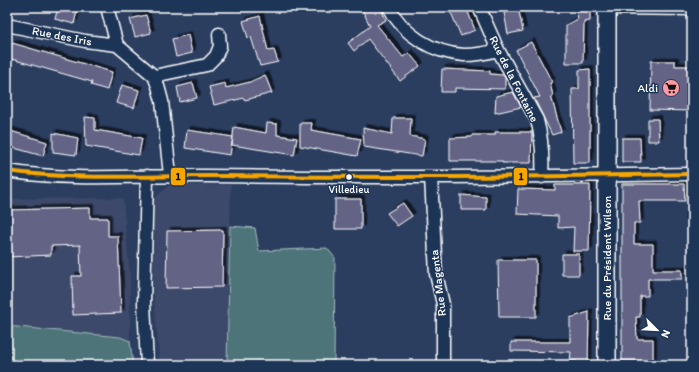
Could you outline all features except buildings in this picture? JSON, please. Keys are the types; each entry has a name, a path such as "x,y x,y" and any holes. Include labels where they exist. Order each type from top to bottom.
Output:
{"main road":[{"name":"Rue du Président Wilson","path":"607,8 607,365"}],"street":[{"path":"107,7 117,45 154,76 158,86 162,101 170,175"},
{"path":"389,7 393,15 404,28 416,38 431,46 447,52 464,55 484,54 498,50"},
{"name":"Rue de la Fontaine","path":"479,7 498,50 537,120 540,130 543,156 542,177"},
{"path":"607,8 692,10"},
{"name":"Rue des Iris","path":"7,25 84,41 117,45"},
{"path":"154,76 207,65 216,56 220,46 219,34"},
{"path":"7,171 63,176 170,175 310,178 542,177 692,174"},
{"path":"147,176 144,303 147,365"},
{"name":"Rue Magenta","path":"431,177 436,274 443,304 443,365"}],"shaded area":[{"path":"170,185 231,185 227,365 160,365 153,289 154,199"},
{"path":"123,198 130,277 130,341 120,337 7,326 7,199"}],"green space":[{"path":"230,226 255,228 259,251 327,248 335,258 334,365 227,365"},
{"path":"7,326 120,337 130,341 133,365 7,365"}],"transit line":[{"name":"1","path":"7,171 89,177 460,177 692,174"}],"place":[{"name":"Aldi","path":"671,88"},
{"name":"Villedieu","path":"349,177"}]}
